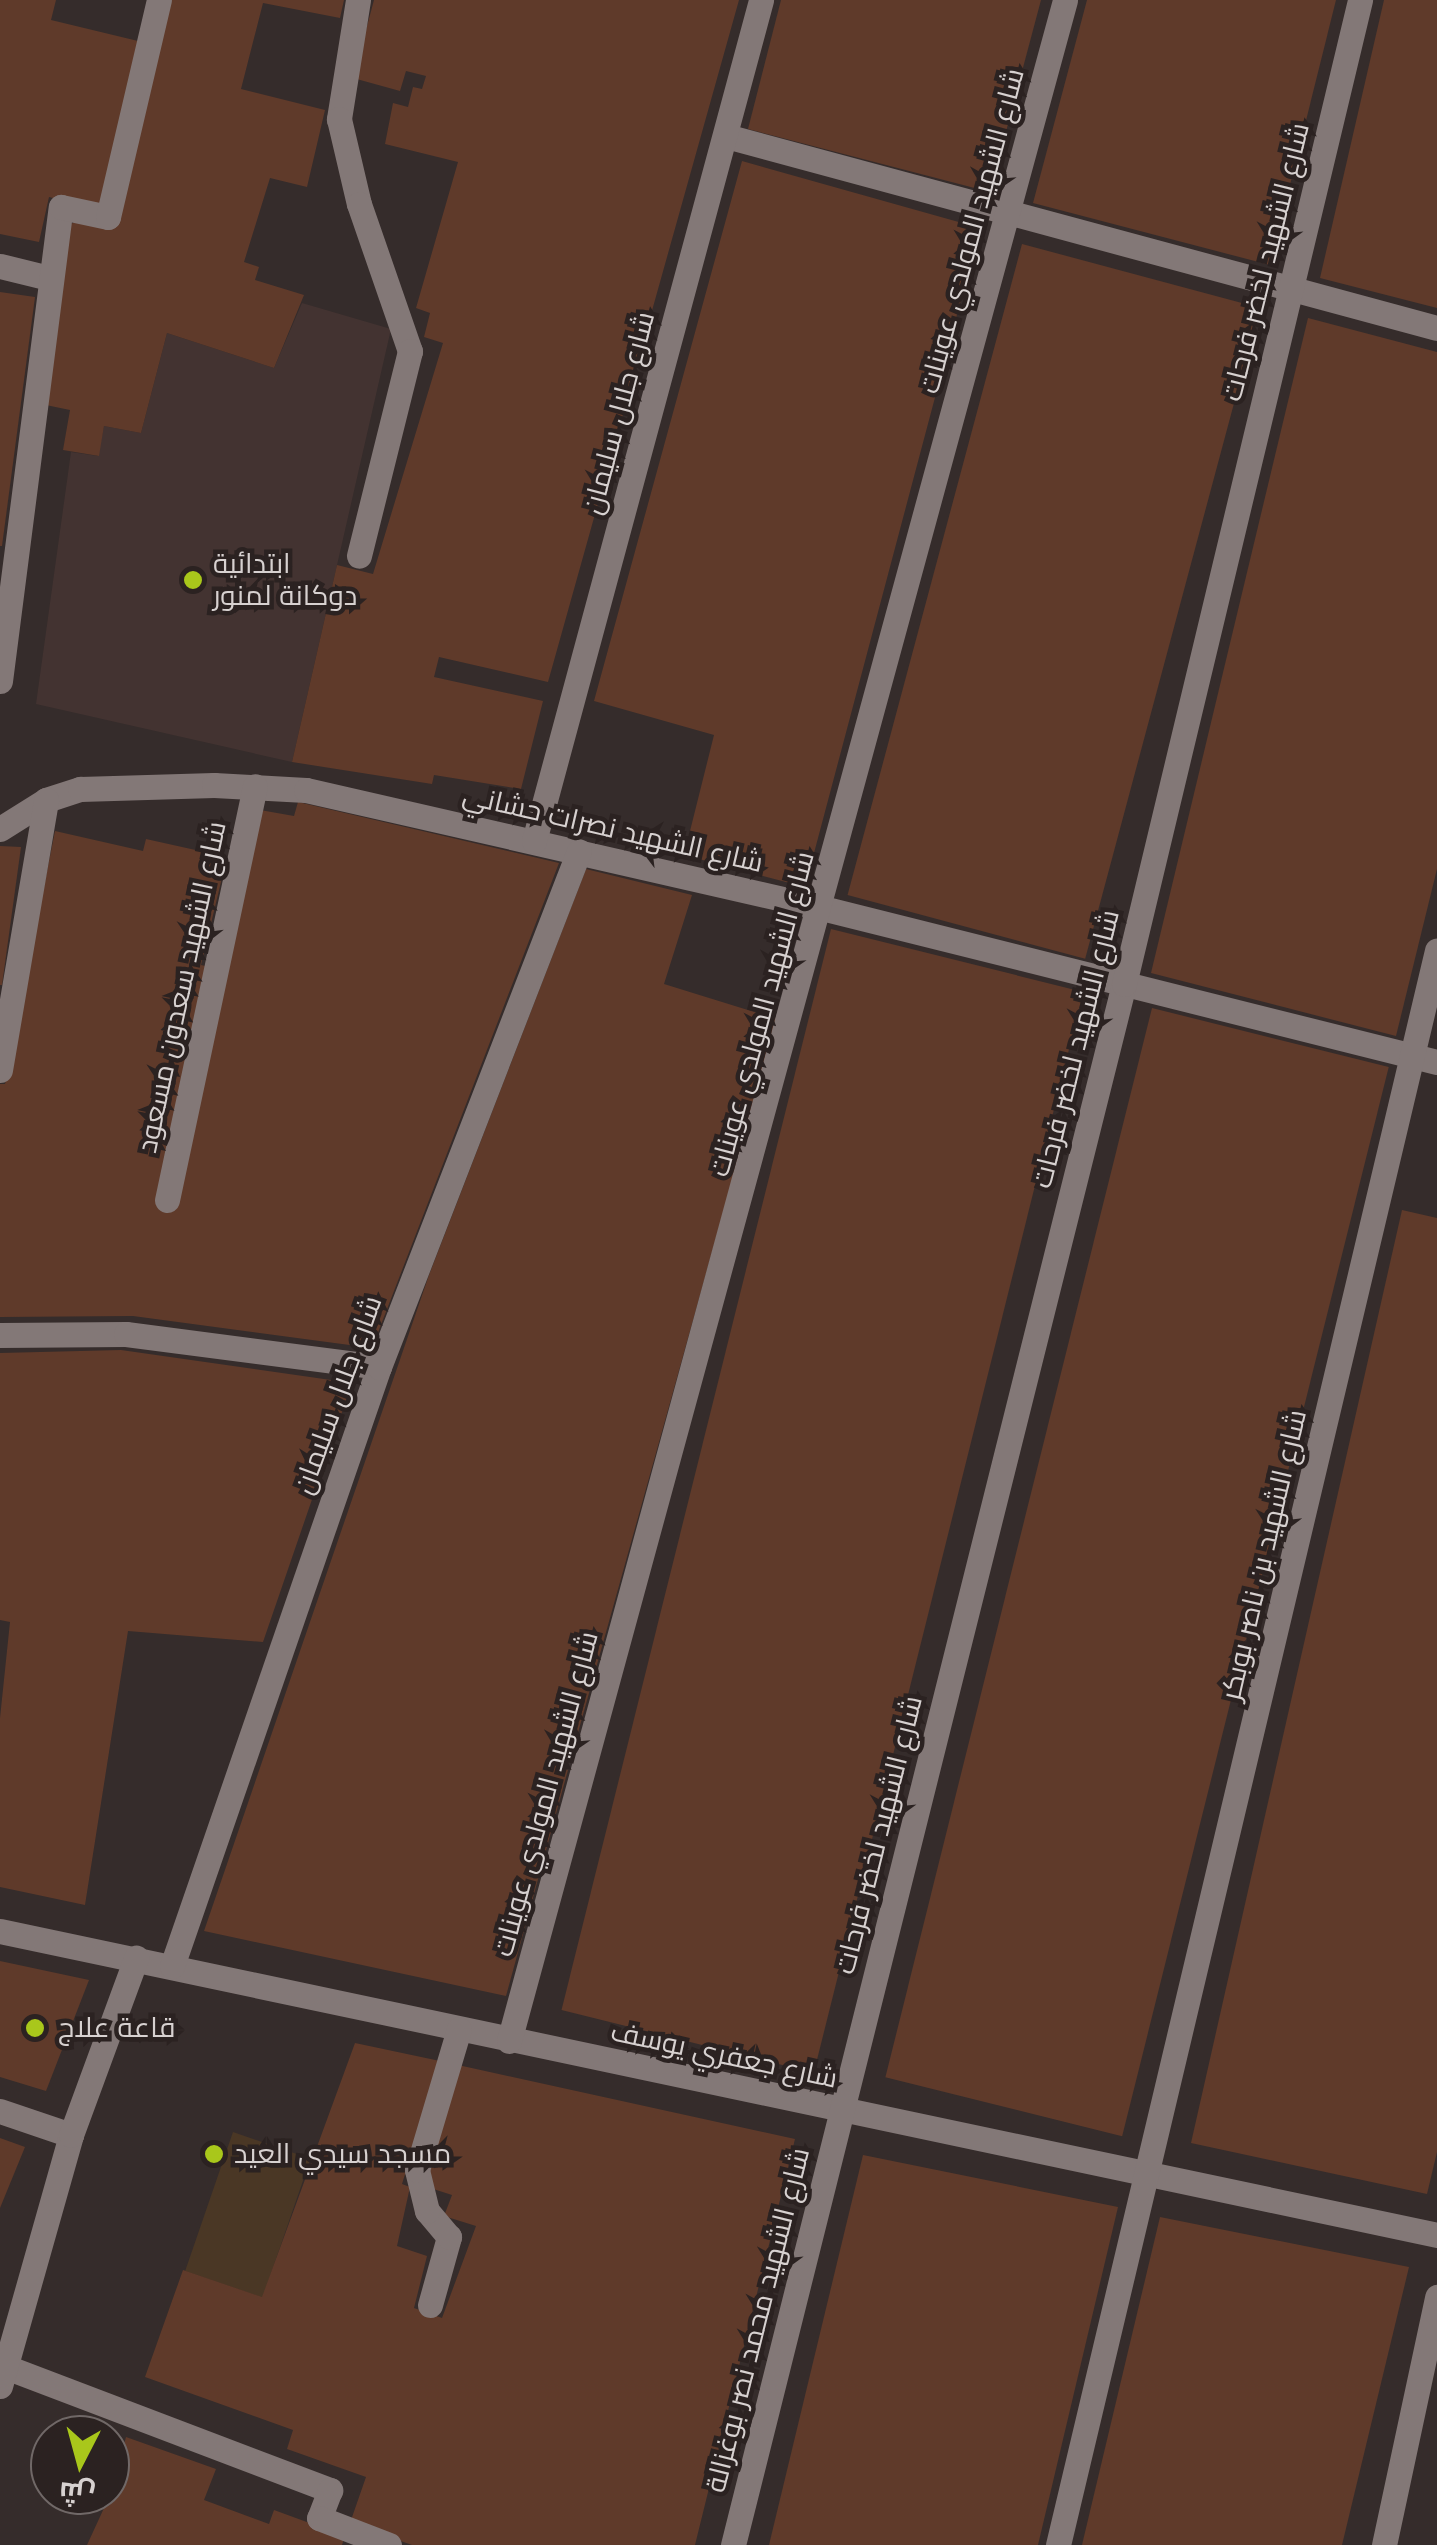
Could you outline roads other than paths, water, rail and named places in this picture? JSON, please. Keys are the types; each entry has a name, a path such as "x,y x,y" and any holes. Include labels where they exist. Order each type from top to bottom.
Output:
{"street":[{"path":"0,681 48,278 61,207 108,218 159,0"},
{"path":"358,0 338,119 359,204 410,351 359,556"},
{"name":"شارع جلال سليمان","path":"534,841 761,0"},
{"name":"شارع الشهيد المولدي عوينات","path":"509,2041 822,908 1065,0"},
{"name":"شارع الشهيد لخضر فرحات","path":"840,2110 1124,984 1360,0"},
{"path":"726,136 1008,216 1437,328"},
{"path":"0,266 48,278"},
{"name":"شارع الشهيد نصرات حشاني","path":"52,796 255,786 306,790 822,908 1437,1062"},
{"name":"شارع الشهيد سعدون مسعود","path":"167,1200 255,786"},
{"path":"0,828 52,796"},
{"path":"0,1070 52,796"},
{"name":"شارع جلال سليمان","path":"172,1966 271,1664 379,1367 579,851"},
{"name":"شارع الشهيد بن ناصر بوبكر","path":"1058,2545 1437,950"},
{"path":"0,1336 126,1334 379,1367"},
{"name":"شارع جعفري يوسف","path":"0,1931 1437,2235"},
{"path":"136,1958 71,2135 3,2376 330,2490 320,2518 389,2545"},
{"path":"430,2305 449,2236 427,2211 418,2170 458,2029"},
{"name":"شارع الشهيد محمد نصر بوغزالة","path":"734,2545 840,2110"},
{"path":"0,2111 71,2135"},
{"path":"1384,2545 1437,2297"}],"place":[{"name":"ابتدائية دوكانة لمنور","path":"193,580"},
{"name":"قاعة علاج","path":"35,2028"},
{"name":"مسجد سيدي العيد","path":"214,2154"}]}
